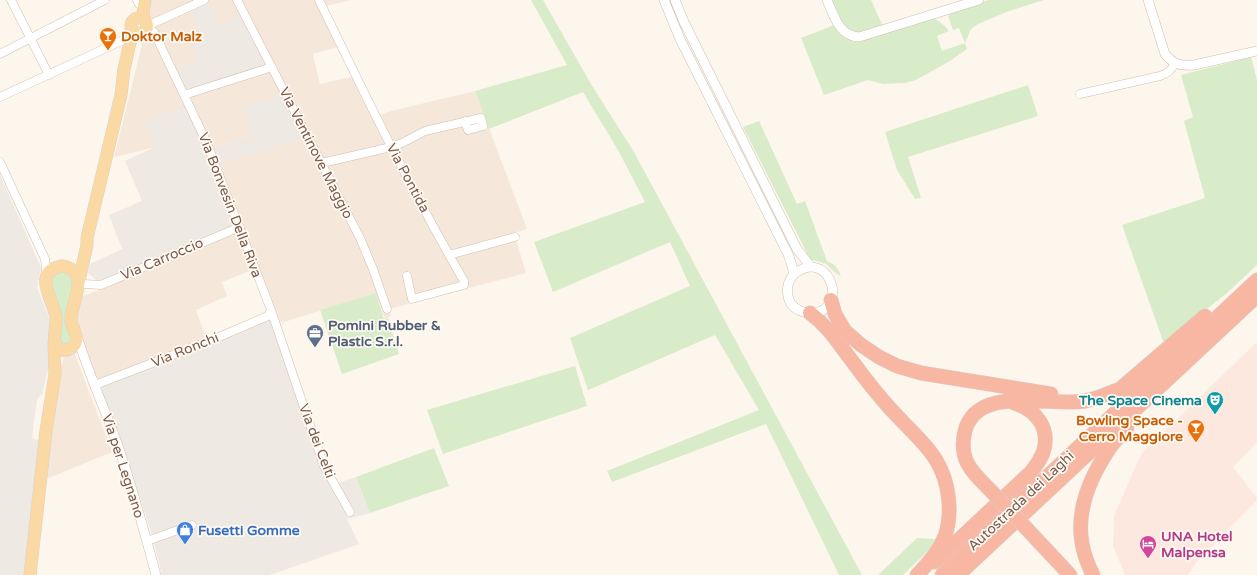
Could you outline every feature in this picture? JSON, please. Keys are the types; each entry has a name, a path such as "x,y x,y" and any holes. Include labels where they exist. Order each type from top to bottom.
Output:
{"highway":[{"path":"1070,575 995,496 972,470 965,459 963,439 966,427 971,418 991,404 1021,400 1068,402 1086,401 1120,389 1211,312 1257,279"},
{"name":"Autostrada dei Laghi","path":"942,575 1257,279"},
{"name":"Autostrada dei Laghi","path":"958,575 1257,296"},
{"path":"831,300 834,314 841,326 860,345 897,366 921,373 1060,395 1076,396 1087,395 1116,386 1140,372"},
{"path":"1093,575 1085,557 1080,529 1084,501 1092,476 1110,448 1123,432 1224,338 1240,312"},
{"path":"810,313 828,328 877,394 921,440 936,460 942,474 947,488 949,506 945,536 928,564 917,575"},
{"path":"922,575 1031,472 1043,452 1045,440 1044,431 1041,422 1035,414 1015,403 1002,402"}],"main road":[{"path":"30,575 46,431 55,374 54,343 56,317 46,289 46,279 50,271 75,259 87,238 121,95 128,75 144,13 140,1"},
{"path":"55,374 60,361 76,341 77,336 71,322 72,313 81,284 87,238"},
{"path":"59,266 69,267 73,270 81,284"},
{"path":"54,343 62,350 69,349"}],"street":[{"path":"11,0 49,75"},
{"path":"0,54 105,0"},
{"path":"0,97 49,75 140,28 204,0"},
{"name":"Via Ventinove Maggio","path":"237,0 322,163 367,254 387,309"},
{"name":"Via Pontida","path":"319,0 391,147 464,281 464,285 412,299 406,276"},
{"path":"664,0 680,39 788,254 792,265 793,275"},
{"path":"675,0 684,22 797,249 811,267"},
{"path":"826,0 840,28 848,35 854,37 859,37 979,0"},
{"path":"1148,0 1165,54 1175,63 1185,66 1256,54"},
{"name":"Via Bonvesin Della Riva","path":"140,28 154,32 206,141 271,310 298,390"},
{"path":"1080,94 1160,76 1170,71 1175,63"},
{"path":"184,95 272,66"},
{"path":"322,163 391,147 425,131 465,121"},
{"path":"0,162 45,259 46,279"},
{"name":"Via Carroccio","path":"81,284 101,285 240,227"},
{"path":"449,255 515,237"},
{"path":"45,259 52,266 59,266"},
{"path":"811,267 818,268 825,272 833,285 831,300 827,306 816,313 803,312 796,309 791,303 787,289 793,275 804,268 811,267"},
{"name":"Via Ronchi","path":"95,385 207,342 268,316 271,310"},
{"name":"Via per Legnano","path":"77,336 117,443 135,498 156,575"},
{"path":"69,349 78,350 84,358"},
{"name":"Via dei Celti","path":"298,390 324,466 350,512"},
{"path":"147,542 192,525"}],"shaded area":[{"path":"150,0 350,0 326,6 345,45 313,54 320,84 360,75 380,115 475,91 527,229 514,233 526,273 389,309 391,316 385,319 376,293 281,323 276,309 266,314 268,311 252,270 222,282 227,296 196,310 206,338 98,384 77,326 75,311 80,298 106,288 239,227 214,166 252,135 207,150 156,147 114,157 144,36 150,28 147,13","holes":["243,15 184,93 172,69 199,59 202,35"]},
{"path":"207,1 219,26 243,15 269,65 184,93 172,69 199,59 190,40 201,34 189,9"},
{"path":"283,95 305,138 214,166 239,227 97,281 88,273 90,264 122,249 109,215 142,201 125,161 155,147 145,122 185,104 207,150 252,135 243,107"},
{"path":"0,175 41,268 37,288 52,324 53,351 42,394 37,400 32,437 39,440 24,575 0,575"},
{"path":"276,309 320,443 338,483 356,477 370,513 347,519 359,544 270,575 162,575 151,532 140,498 98,384"},
{"path":"1257,342 1257,442 1233,467 1257,500 1196,563 1188,575 1125,575 1113,546 1114,516 1141,454"},
{"path":"68,352 74,352 112,452 44,480 59,374 64,357"}],"green space":[{"path":"531,0 543,0 591,84 634,152 862,575 839,575 766,424 612,482 607,471 759,410 715,335 588,390 570,338 690,286 670,242 553,292 534,242 645,202 618,150 583,92 489,129 475,91 567,65"},
{"path":"832,0 871,0 885,31 933,18 942,23 949,31 937,36 942,51 965,43 967,49 950,61 916,80 905,83 883,84 868,80 824,95 801,38 842,22"},
{"path":"989,0 1044,0 1009,11 978,24 971,29 965,43 959,28 953,30 948,16 956,9"},
{"path":"1251,57 1257,80 1257,265 1226,294 1164,344 1122,225 1205,198 1184,121 1193,117 1181,75"},
{"path":"1028,85 1038,116 908,157 921,198 915,199 897,170 885,132"},
{"path":"759,121 797,204 805,201 827,261 836,267 841,276 826,264 810,259 743,127"},
{"path":"58,269 73,275 71,341 64,346 59,344 49,278"},
{"path":"376,293 384,319 388,318 399,354 342,374 320,310"},
{"path":"575,366 587,406 443,454 427,410"},
{"path":"434,448 449,486 370,513 356,477"},
{"path":"917,538 935,539 929,550 903,575 878,575"}],"place":[{"name":"Doktor Malz","path":"108,51"},
{"name":"Pomini Rubber & Plastic S.r.l.","path":"315,348"},
{"name":"The Space Cinema","path":"1215,415"},
{"name":"Bowling Space - Cerro Maggiore","path":"1196,443"},
{"name":"Fusetti Gomme","path":"185,545"},
{"name":"UNA Hotel Malpensa","path":"1148,559"}]}
